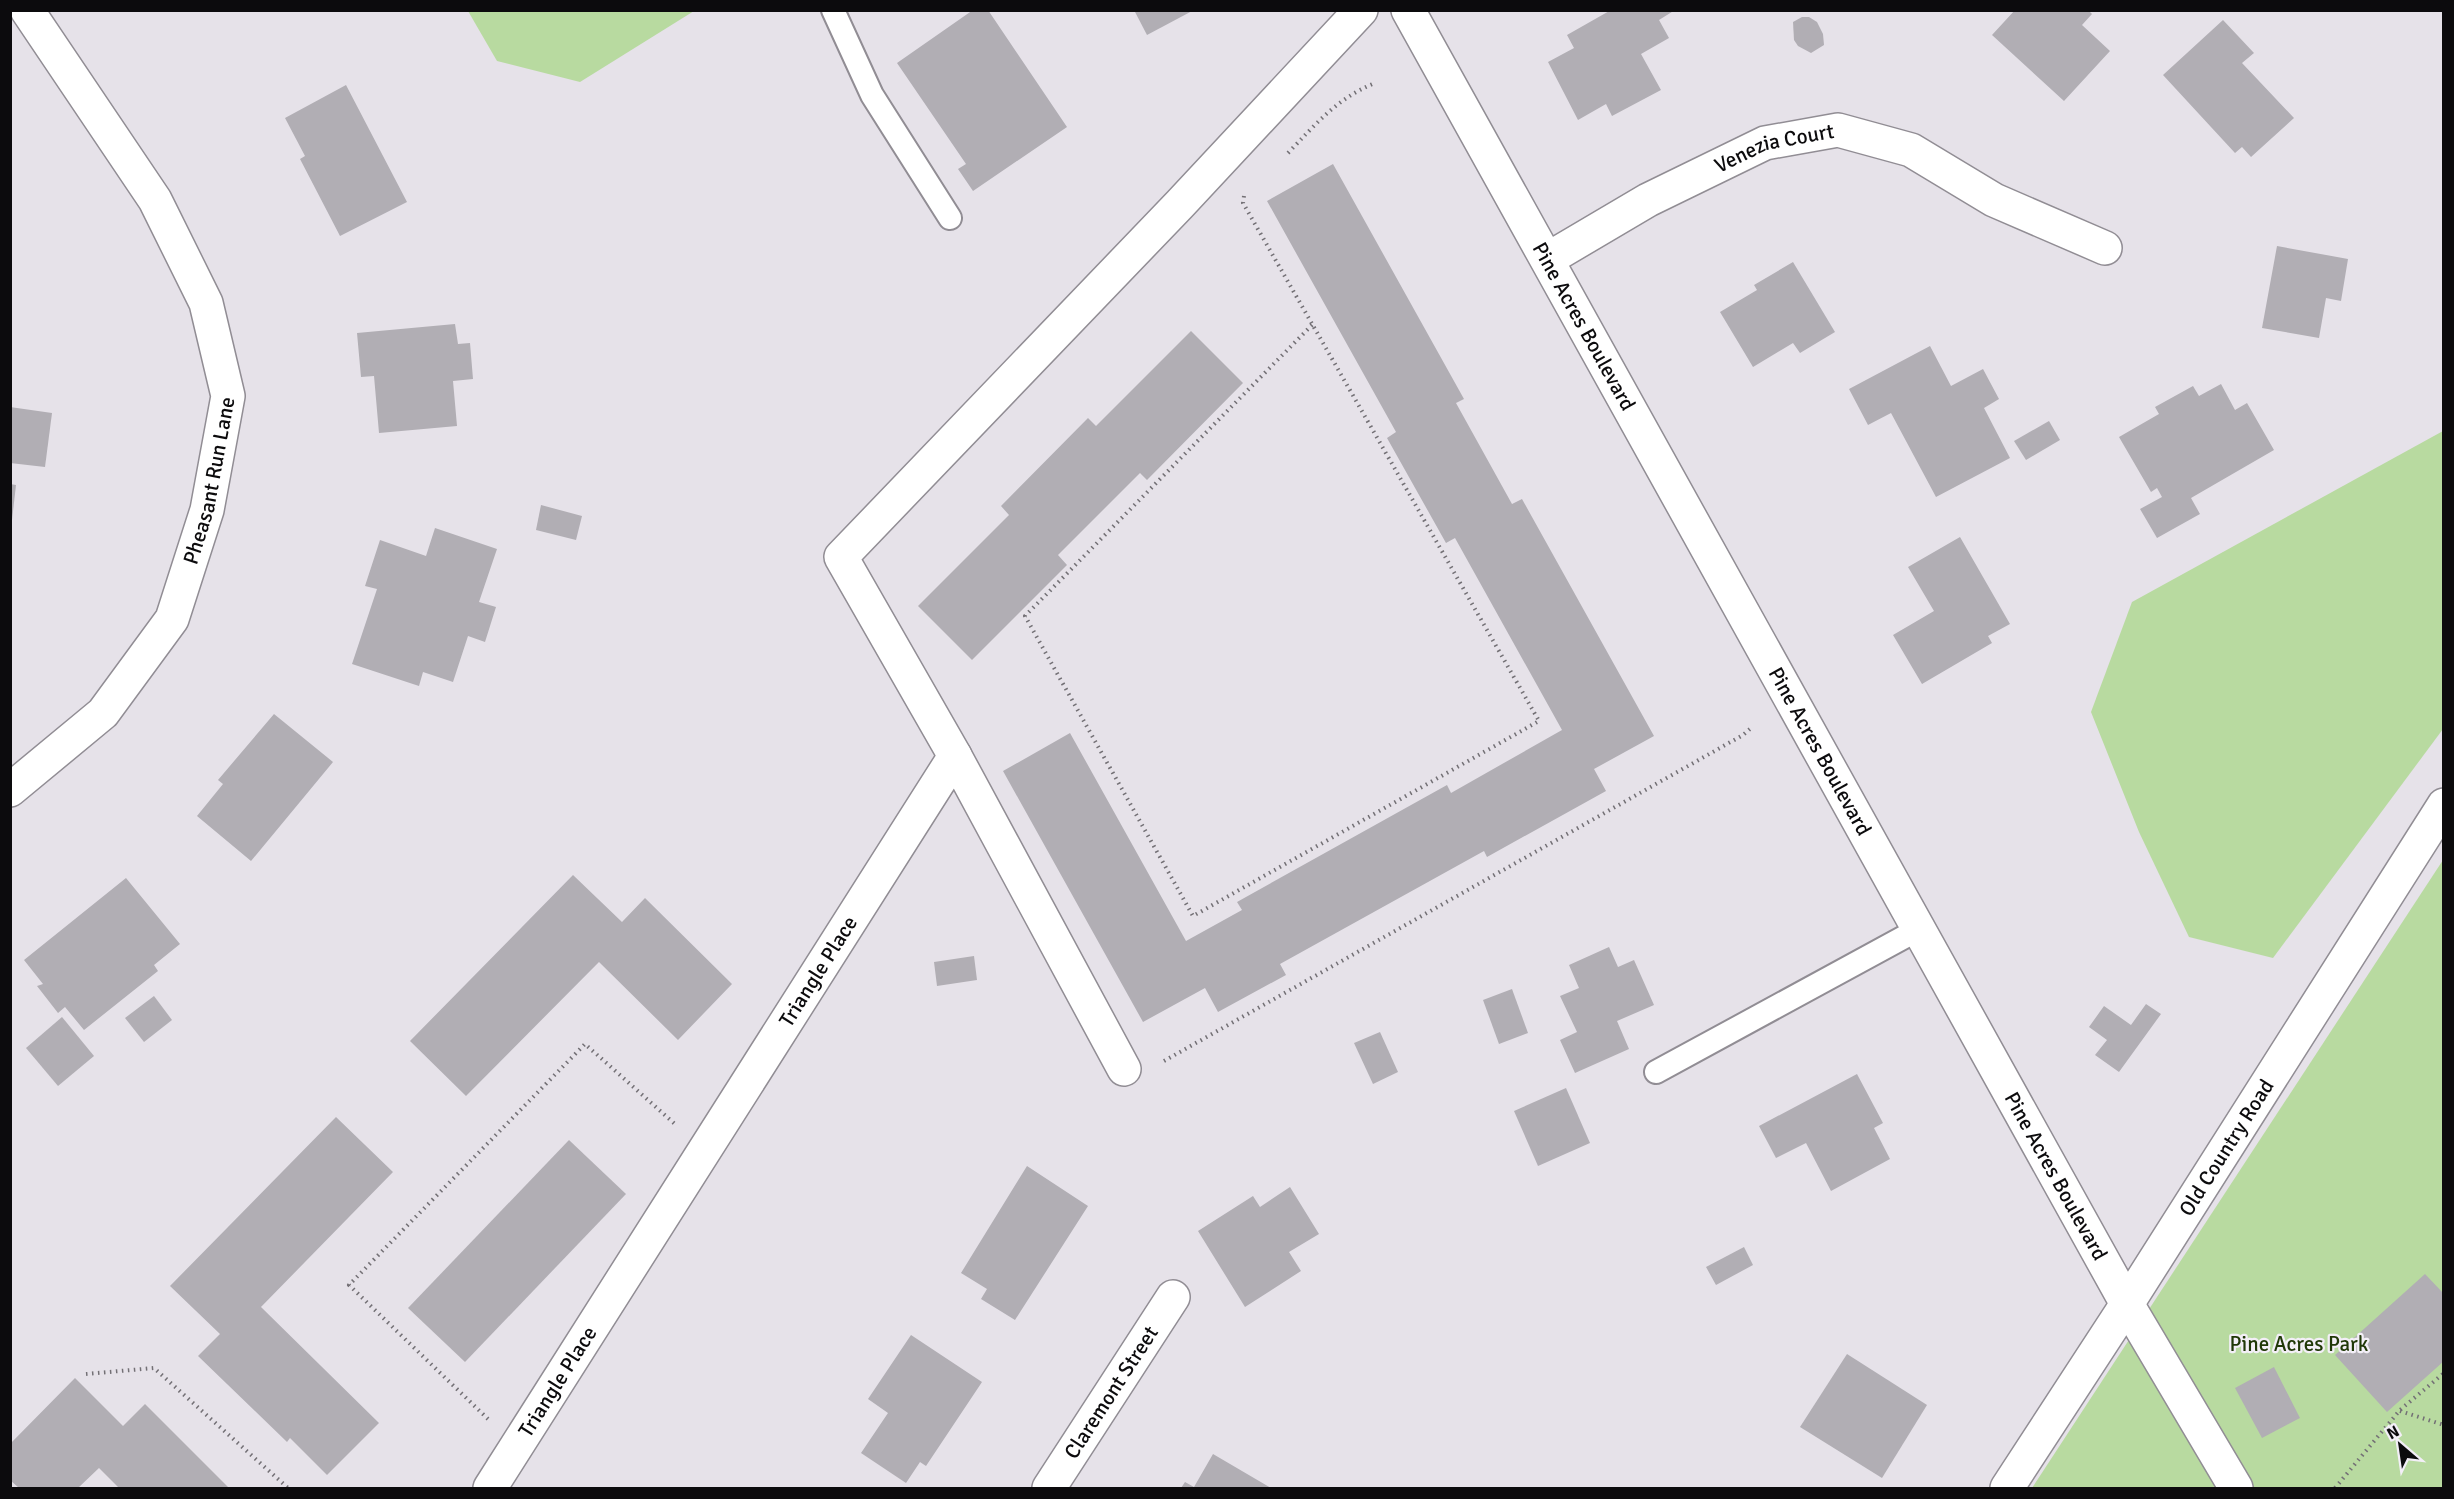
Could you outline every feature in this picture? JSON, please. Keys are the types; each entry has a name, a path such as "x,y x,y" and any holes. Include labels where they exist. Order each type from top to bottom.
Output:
{"street":[{"name":"Pheasant Run Lane","path":"10,790 103,713 172,619 207,510 228,396 206,303 155,200 27,10"},
{"path":"1124,1069 954,756 842,557 1188,195 1361,10"},
{"name":"Pine Acres Boulevard","path":"1408,10 2127,1304 2236,1488"},
{"name":"Venezia Court","path":"1548,259 1648,200 1765,143 1838,130 1911,150 1994,200 2105,248"},
{"name":"Triangle Place","path":"490,1488 954,756"},
{"name":"Old Country Road","path":"2007,1488 2127,1304 2444,805"},
{"name":"Claremont Street","path":"1049,1488 1173,1297"}],"lane":[{"path":"834,10 872,95 950,218"},
{"path":"1656,1072 1919,929"}],"path":[{"path":"1280,160 1340,102 1353,92 1376,83"},
{"path":"1246,193 1243,198 1244,203 1313,324 1539,721 1193,916 1025,616 1313,324"},
{"path":"1163,1061 1692,764 1750,729"},
{"path":"522,1439 482,1415 350,1285 585,1044 681,1130 707,1146"},
{"path":"86,1374 154,1368 288,1488"},
{"path":"2335,1488 2400,1410 2444,1373"},
{"path":"2400,1410 2444,1425"}],"green space":[{"path":"468,11 694,11 580,82 497,61"},
{"path":"2443,431 2443,729 2273,958 2189,937 2139,832 2091,712 2132,602"},
{"name":"Pine Acres Park","path":"2443,860 2443,1488 2032,1488"}],"building":[{"path":"973,10 988,10 1067,127 973,191 958,169 966,164 897,63"},
{"path":"1134,10 1194,10 1147,35"},
{"path":"1611,10 1675,10 1659,20 1669,38 1641,54 1661,90 1612,116 1606,104 1578,120 1548,62 1574,48 1567,35"},
{"path":"2015,10 2088,10 2092,14 2082,25 2110,51 2064,101 1992,35"},
{"path":"1802,17 1809,17 1817,22 1823,34 1824,45 1811,53 1798,46 1794,40 1793,22"},
{"path":"2223,20 2254,53 2242,63 2294,118 2251,157 2242,147 2235,153 2163,75"},
{"path":"346,85 407,202 340,236 300,159 305,156 285,118"},
{"path":"1333,164 1464,399 1456,403 1512,504 1522,499 1654,736 1594,769 1606,791 1487,857 1484,851 1280,964 1286,975 1218,1012 1205,988 1143,1022 1003,771 1070,733 1186,941 1242,910 1237,902 1447,785 1451,793 1562,730 1455,538 1446,543 1387,438 1396,432 1267,201"},
{"path":"2277,246 2348,259 2341,301 2326,298 2319,338 2262,328"},
{"path":"1793,262 1835,332 1800,353 1793,343 1753,367 1720,312 1757,290 1754,285"},
{"path":"455,324 458,344 470,343 473,379 453,381 457,426 379,433 374,376 361,377 357,333"},
{"path":"1191,331 1243,383 1147,480 1140,473 1058,555 1067,565 972,660 918,606 1009,515 1001,506 1088,418 1096,426"},
{"path":"1930,346 1951,386 1983,369 1999,399 1984,408 2010,458 1936,497 1891,413 1868,425 1849,389"},
{"path":"2221,384 2235,410 2247,403 2274,450 2191,498 2200,514 2157,538 2140,509 2162,497 2157,488 2151,492 2119,437 2159,414 2155,407 2193,386 2199,396"},
{"path":"10,407 52,413 45,467 10,463"},
{"path":"2049,421 2060,440 2026,460 2014,441"},
{"path":"10,484 16,485 12,520 10,520"},
{"path":"541,505 582,516 576,540 536,530"},
{"path":"435,528 497,549 479,602 496,607 485,642 468,636 453,682 423,672 419,686 352,664 377,589 365,586 380,540 426,556"},
{"path":"1960,537 2010,624 1988,636 1992,643 1922,684 1893,635 1934,611 1908,567"},
{"path":"274,714 333,762 251,861 197,816 223,784 218,780"},
{"path":"573,875 622,922 645,898 732,984 678,1040 599,962 466,1096 410,1041"},
{"path":"126,878 180,944 154,965 158,971 84,1030 65,1007 58,1013 37,986 43,984 24,960"},
{"path":"1609,947 1618,967 1634,960 1654,1005 1617,1021 1629,1049 1575,1073 1560,1040 1577,1032 1560,996 1579,988 1569,965"},
{"path":"974,956 977,980 937,986 934,962"},
{"path":"1512,989 1528,1033 1499,1044 1483,1000"},
{"path":"154,996 172,1020 144,1042 125,1018"},
{"path":"2146,1004 2161,1014 2119,1072 2095,1055 2107,1040 2089,1027 2104,1006 2131,1025"},
{"path":"62,1017 94,1056 58,1086 26,1048"},
{"path":"1380,1032 1398,1072 1373,1084 1354,1043"},
{"path":"1857,1074 1883,1123 1874,1128 1890,1159 1831,1191 1806,1143 1776,1158 1759,1126"},
{"path":"1566,1088 1590,1143 1538,1166 1514,1111"},
{"path":"336,1117 393,1172 261,1307 379,1423 327,1475 290,1438 287,1442 198,1356 220,1334 170,1286"},
{"path":"569,1140 626,1194 465,1362 408,1308"},
{"path":"1027,1166 1088,1206 1015,1320 981,1299 987,1289 961,1273"},
{"path":"1290,1187 1319,1234 1289,1252 1301,1271 1245,1307 1198,1231 1253,1196 1260,1207"},
{"path":"1744,1247 1753,1265 1716,1285 1706,1267"},
{"path":"2425,1274 2444,1294 2444,1361 2387,1412 2335,1355"},
{"path":"911,1335 982,1382 926,1466 920,1462 906,1483 861,1453 888,1413 868,1399"},
{"path":"1847,1354 1927,1405 1882,1478 1800,1427"},
{"path":"2274,1367 2300,1418 2262,1438 2235,1388"},
{"path":"75,1378 123,1426 145,1404 229,1488 119,1488 99,1468 78,1488 19,1488 10,1480 10,1444"},
{"path":"1213,1454 1271,1488 1181,1488 1185,1482 1194,1487"}]}
